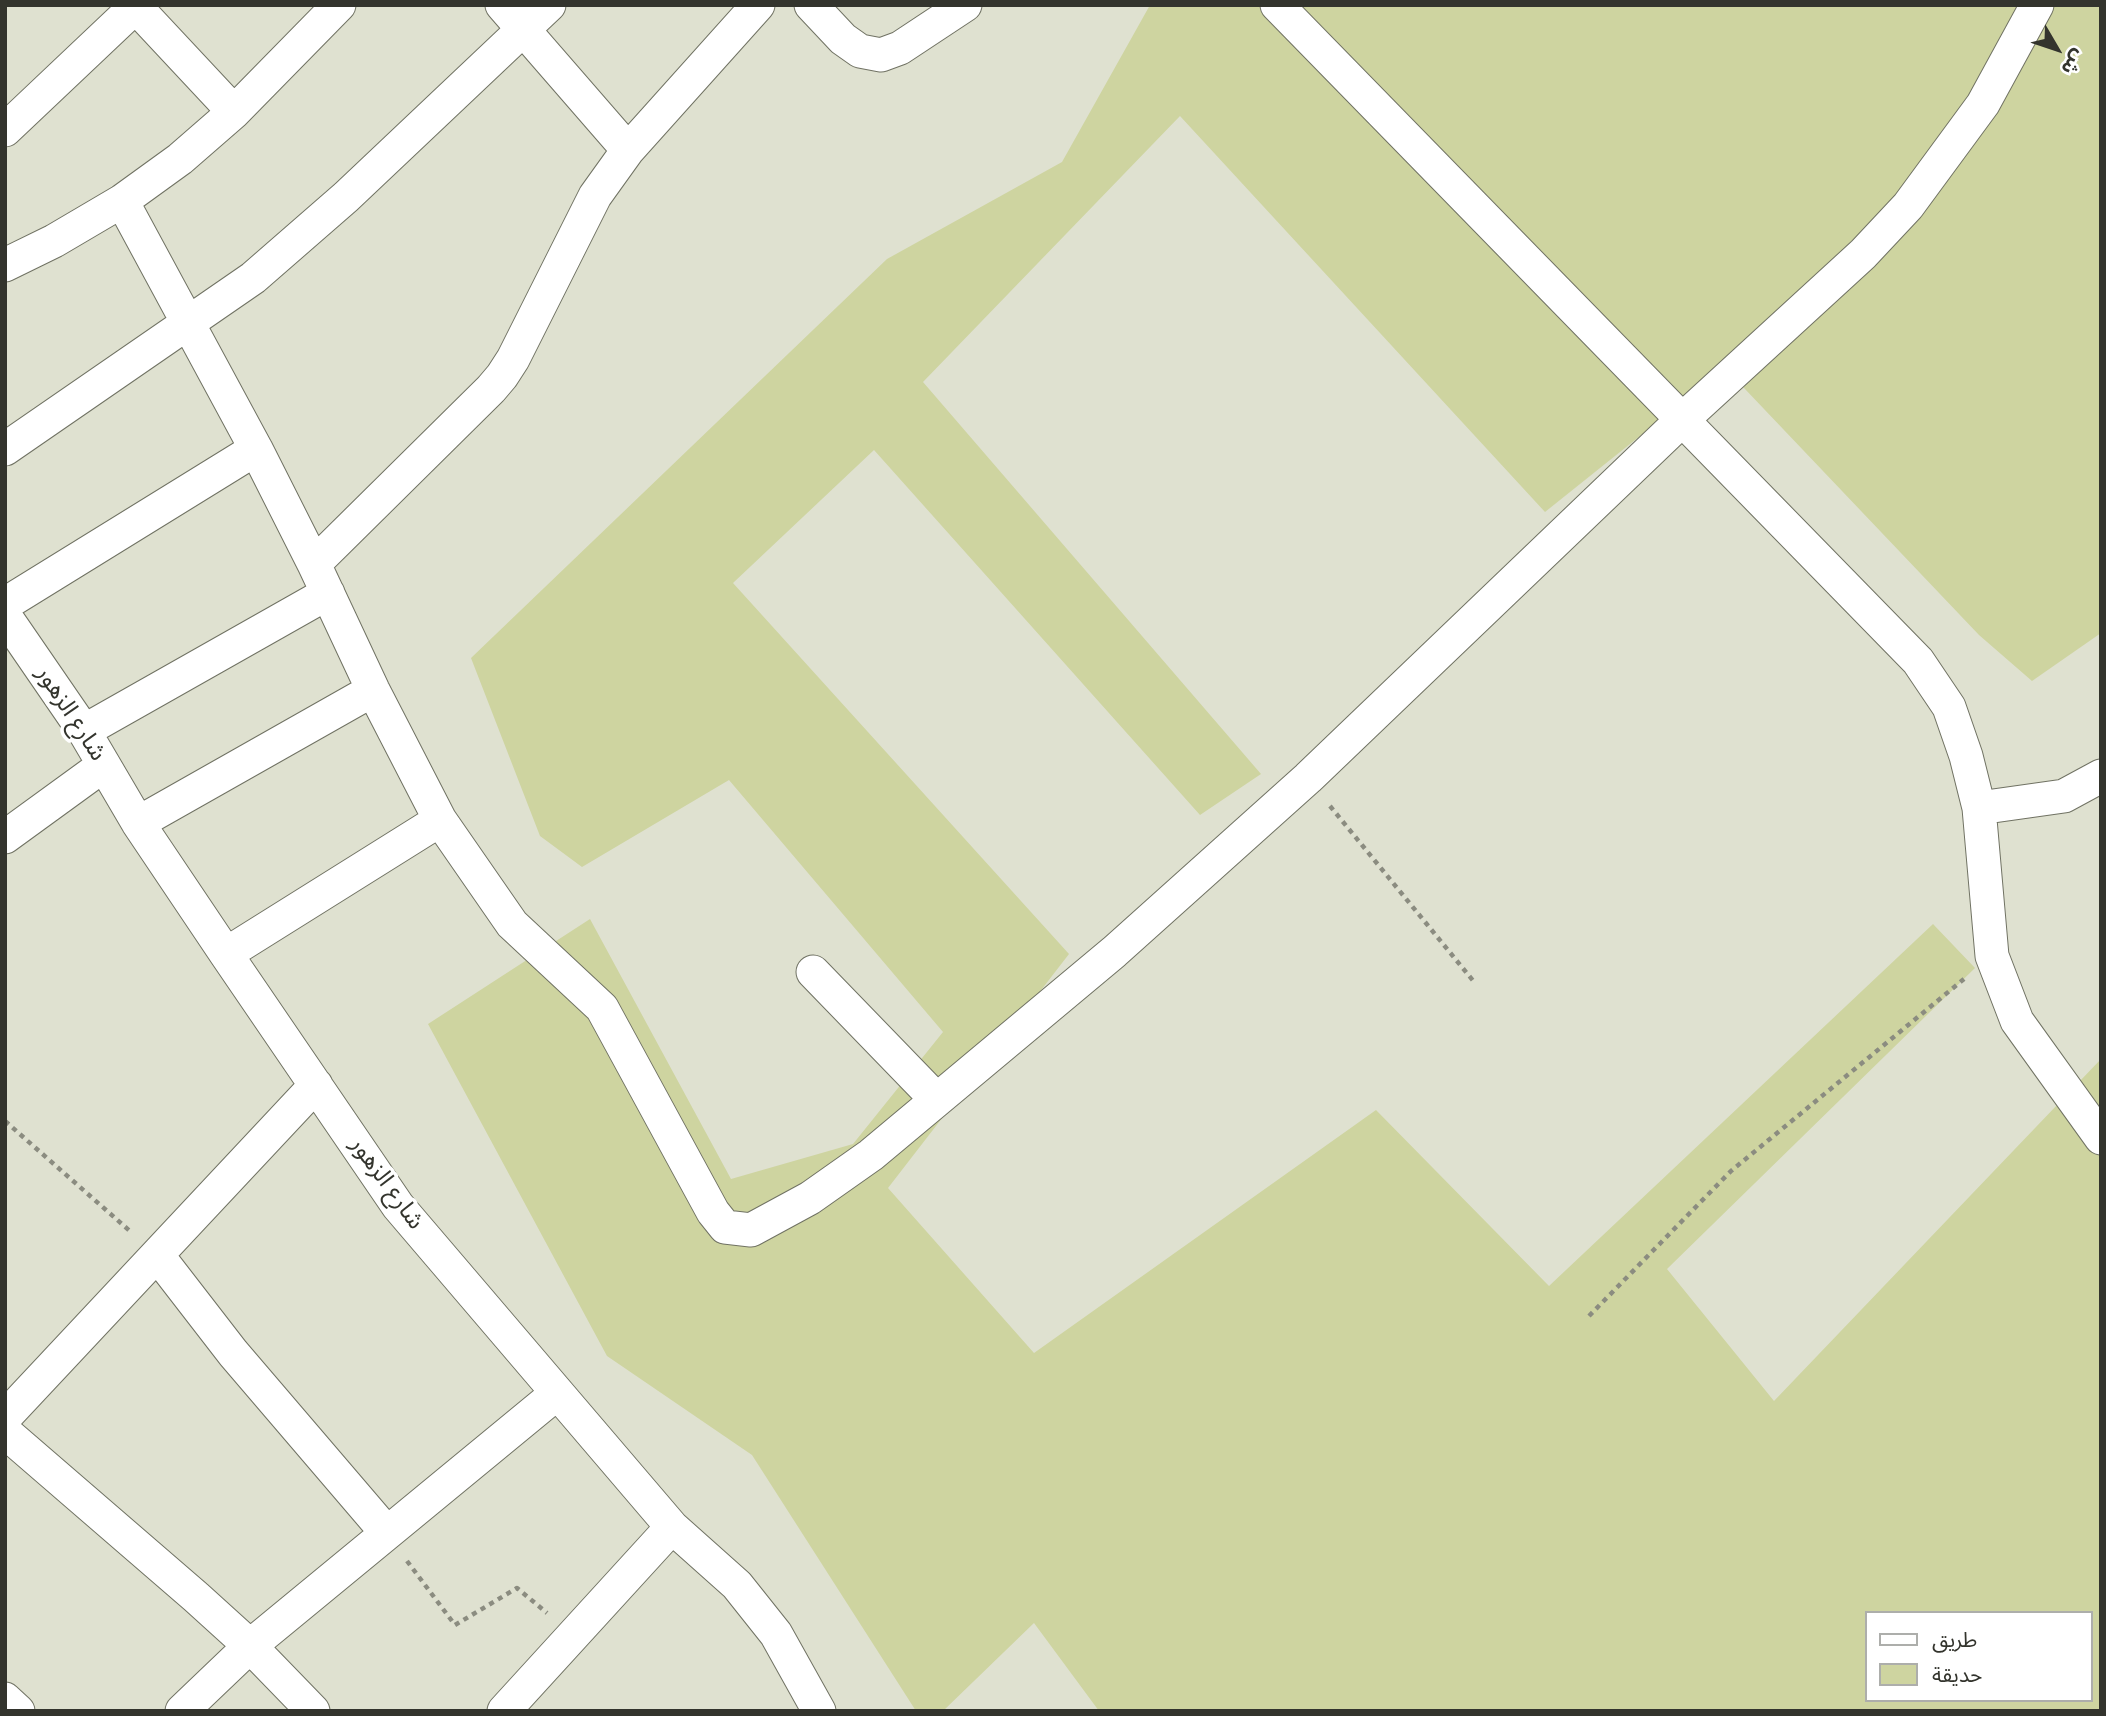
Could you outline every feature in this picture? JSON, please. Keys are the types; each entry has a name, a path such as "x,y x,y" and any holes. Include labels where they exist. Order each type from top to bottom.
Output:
{"street":[{"path":"5,265 54,241 122,201 180,159 234,112 339,5"},
{"path":"502,5 628,150"},
{"path":"5,449 253,278 300,238 549,5"},
{"path":"84,731 321,578 502,376 595,196 628,150 758,5"},
{"path":"811,5 843,39 860,51 881,55 900,48 965,5"},
{"path":"1277,5 1918,661 1949,707 1966,756 1979,807 1992,956 2017,1021 2101,1138"},
{"path":"122,201 256,449 321,578 373,690 440,820 512,924 602,1009 713,1212 725,1227 751,1230 810,1198 871,1155 1114,952 1308,778 1682,420 1863,254 1908,206 1983,104 2037,5"},
{"path":"5,130 135,6 234,112"},
{"path":"5,604 256,449"},
{"name":"شارع الزهور","path":"5,616 84,731 138,823 398,1206 672,1527 737,1585 776,1634 819,1711"},
{"path":"138,823 373,690"},
{"path":"5,837 104,765"},
{"path":"1979,807 2064,796 2101,776"},
{"path":"226,954 440,820"},
{"path":"813,972 936,1099"},
{"path":"5,1417 316,1085"},
{"path":"158,1256 233,1353 387,1533"},
{"path":"182,1711 250,1646 556,1394"},
{"path":"5,1432 250,1646 313,1711"},
{"path":"504,1711 672,1527"},
{"path":"5,1699 18,1711"}],"path":[{"path":"1308,778 1475,983"},
{"path":"1589,1316 1731,1171 1992,956"},
{"path":"5,1121 158,1256"},
{"path":"387,1533 455,1625 517,1588 575,1635"}],"green space":[{"path":"1150,5 2101,5 2101,633 2032,681 1979,635 1725,368 1545,512 1180,116 923,382 1261,774 1200,815 874,450 733,583 1069,954 888,1188 1034,1353 1376,1110 1549,1286 1933,924 1975,968 1667,1269 1774,1401 2101,1059 2101,1711 1099,1711 1034,1623 943,1711 916,1711 752,1455 607,1356 428,1024 590,919 731,1179 853,1144 943,1032 729,780 582,867 540,836 471,658 887,259 1062,162"}]}
